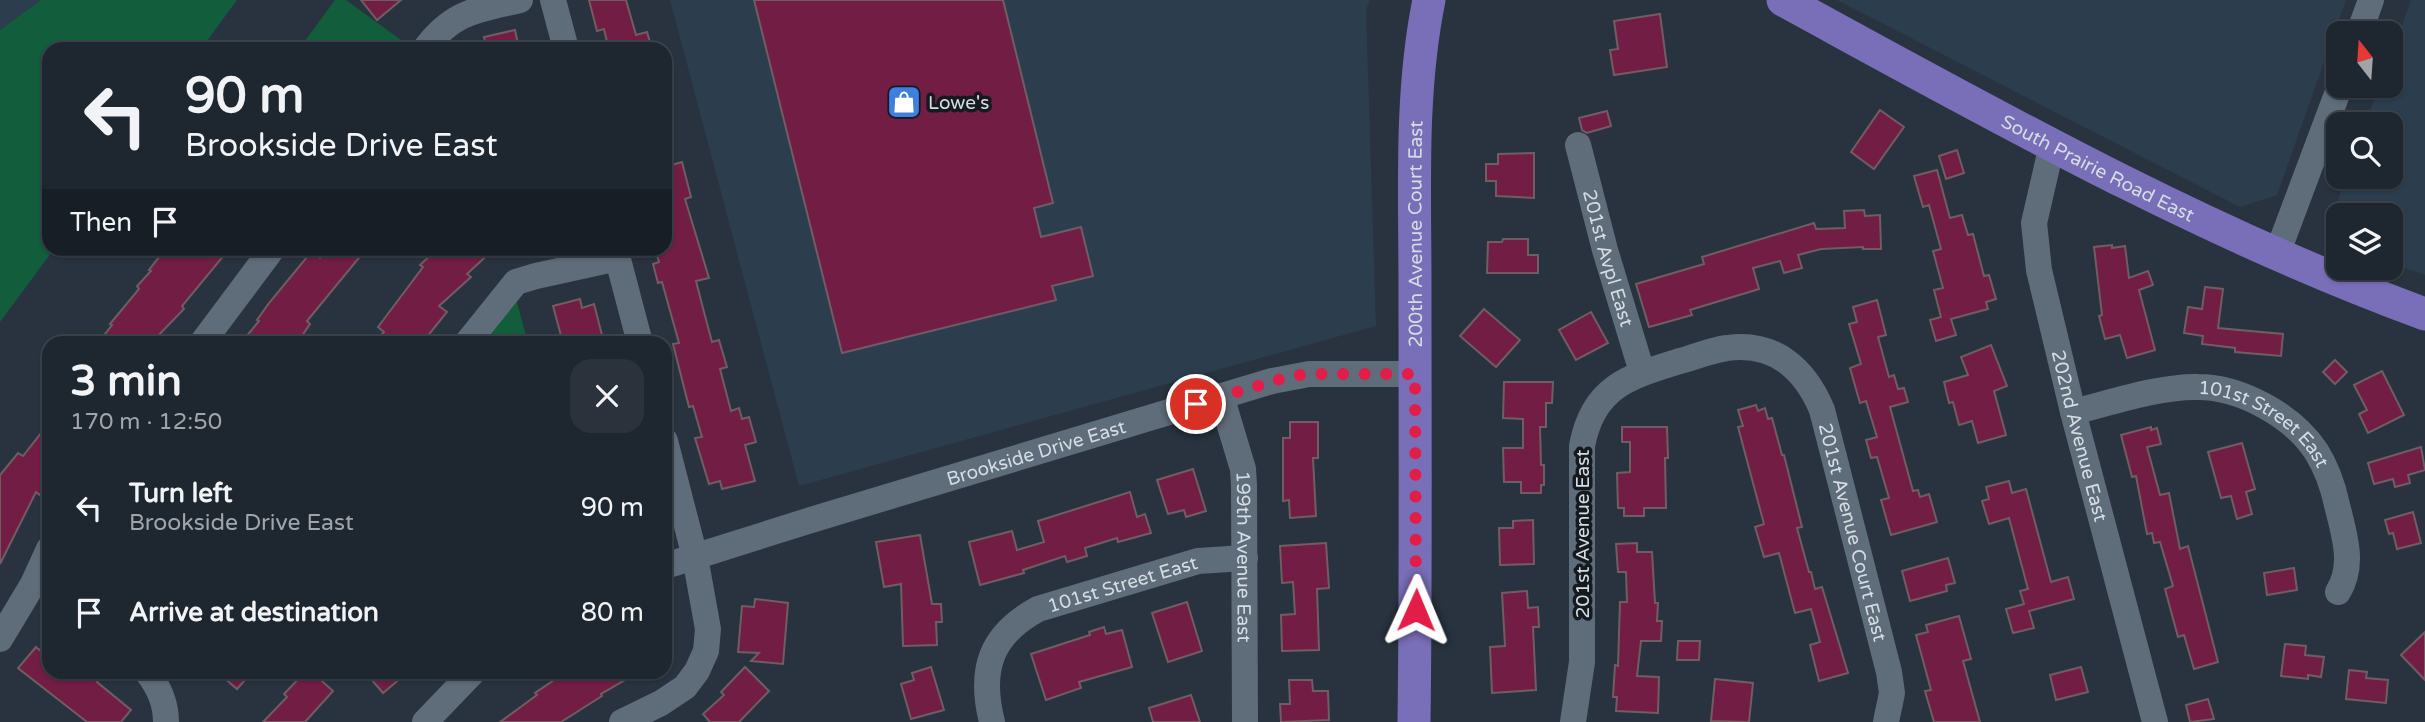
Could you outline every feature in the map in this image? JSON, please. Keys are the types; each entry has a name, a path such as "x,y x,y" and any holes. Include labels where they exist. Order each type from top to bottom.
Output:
{"main road":[{"name":"200th Avenue Court East","path":"1414,722 1415,150 1422,40 1429,0"},
{"name":"South Prairie Road East","path":"1783,0 2052,145 2277,254 2425,314"}],"street":[{"path":"431,42 447,24 462,16 475,10 520,0"},
{"path":"553,0 564,42"},
{"path":"2363,21 2371,0"},
{"path":"2277,254 2336,98"},
{"name":"201st Avpl East","path":"1578,145 1605,250 1642,373"},
{"name":"202nd Avenue East","path":"2052,145 2034,223 2039,270 2073,412 2155,722"},
{"path":"206,336 267,256"},
{"path":"473,336 516,282 606,256"},
{"path":"618,256 638,336"},
{"name":"201st Avenue Court East","path":"1642,373 1726,348 1745,347 1781,357 1803,375 1813,389 1822,410 1889,672 1892,693 1886,722"},
{"name":"201st Avenue East","path":"1573,722 1582,662 1582,446 1585,428 1606,394 1623,381 1642,373"},
{"name":"Brookside Drive East","path":"672,564 1281,379 1309,374 1415,374"},
{"name":"101st Street East","path":"2073,412 2162,391 2197,387 2244,396 2263,405 2303,436 2325,467 2337,502 2347,546 2346,579 2338,592"},
{"name":"199th Avenue East","path":"1221,396 1243,469 1245,722"},
{"path":"622,722 661,703 685,687 697,671 706,651 708,629 695,557 672,468"},
{"name":"101st Street East","path":"992,722 986,699 986,677 992,656 1008,630 1022,618 1038,609 1198,561 1245,558"},
{"path":"0,639 41,589"},
{"path":"152,679 160,690 166,716"},
{"path":"425,722 466,679"}],"shaded area":[{"path":"0,0 41,0 0,30"},
{"path":"670,0 1370,0 1366,10 1376,326 799,486"},
{"path":"1837,0 2346,0 2339,21 2326,21 2326,57 2277,195 2240,207"},
{"path":"2411,0 2425,0 2425,275 2403,267 2403,203 2337,203 2342,189 2403,189 2403,112 2369,112 2375,98 2403,98 2403,22"}],"green space":[{"path":"41,0 237,0 206,42 42,42 42,256 49,256 0,322 0,30"},
{"path":"335,0 346,0 404,42 304,42"},
{"path":"516,299 526,336 487,336"}],"building":[{"path":"361,0 401,0 377,20"},
{"path":"589,0 626,0 636,35 647,32 650,42 607,42 604,29 597,31"},
{"name":"Lowe's","path":"754,0 1003,0 1053,203 1034,208 1041,237 1081,227 1093,276 1052,286 1056,300 842,353"},
{"path":"1660,14 1667,67 1614,75 1610,50 1618,49 1614,21"},
{"path":"515,30 518,42 485,42 484,37"},
{"path":"1880,110 1904,127 1874,169 1851,152"},
{"path":"1607,111 1611,126 1587,133 1582,130 1579,118"},
{"path":"1957,150 1964,173 1946,179 1939,156"},
{"path":"1534,153 1534,198 1496,196 1496,181 1486,181 1486,164 1498,164 1498,154"},
{"path":"682,162 691,197 685,199 709,278 696,281 712,342 719,340 727,367 720,369 731,411 739,408 742,419 749,417 756,442 745,445 755,481 722,489 720,481 709,484 695,438 702,437 693,406 689,407 673,344 679,343 662,282 658,283 653,264 659,262 657,256 672,256 672,165"},
{"path":"1937,170 1950,218 1962,215 1968,235 1973,234 1984,276 1989,275 1996,299 1986,302 1988,309 1951,319 1956,335 1936,341 1930,320 1941,317 1934,290 1943,288 1933,251 1941,249 1929,205 1923,207 1914,176"},
{"path":"1864,210 1865,216 1880,215 1881,249 1821,249 1798,255 1802,268 1784,273 1780,261 1753,268 1759,289 1690,310 1692,315 1649,327 1636,284 1704,264 1702,257 1814,223 1816,229 1845,228 1844,211"},
{"path":"1503,239 1528,239 1528,255 1538,255 1538,273 1487,273 1488,242 1502,242"},
{"path":"2112,245 2112,248 2125,246 2129,278 2148,271 2153,285 2139,290 2155,350 2127,358 2120,335 2105,339 2099,316 2102,315 2094,247"},
{"path":"160,256 223,256 182,306 184,309 158,336 103,336 139,289 137,286 151,271 149,270"},
{"path":"308,256 360,256 307,321 310,324 302,336 247,336 269,303"},
{"path":"430,256 486,256 467,274 471,277 439,306 447,312 428,336 380,336 384,332 378,327 423,267 420,265"},
{"path":"2205,287 2223,289 2218,328 2283,334 2281,356 2235,352 2235,348 2202,344 2203,336 2184,333 2188,307 2202,309"},
{"path":"580,299 582,308 594,304 602,336 561,336 553,306"},
{"path":"1877,300 1886,335 1878,337 1889,377 1894,375 1898,389 1904,388 1908,402 1890,407 1913,491 1918,490 1920,497 1929,494 1937,522 1891,535 1881,500 1889,498 1877,457 1871,458 1866,440 1877,437 1866,401 1860,403 1850,368 1861,364 1849,324 1857,322 1853,307"},
{"path":"1484,309 1520,340 1496,367 1460,336"},
{"path":"1591,312 1608,343 1576,360 1559,330"},
{"path":"1991,345 2007,386 1994,391 2006,435 1978,443 1972,421 1959,425 1953,402 1949,403 1944,382 1968,375 1961,357"},
{"path":"2335,360 2347,372 2335,384 2323,372"},
{"path":"2382,371 2404,415 2368,433 2359,414 2367,410 2354,385"},
{"path":"1504,382 1553,382 1552,403 1546,403 1546,427 1540,427 1541,465 1544,465 1544,485 1541,485 1541,493 1521,493 1521,482 1504,482 1503,448 1523,448 1523,419 1503,418"},
{"path":"1756,405 1758,411 1765,408 1768,419 1772,418 1802,527 1797,528 1809,572 1815,589 1822,587 1848,673 1819,681 1810,645 1820,642 1811,609 1795,613 1779,553 1764,557 1755,527 1764,524 1738,427 1743,426 1738,410"},
{"path":"1290,422 1318,422 1318,458 1313,458 1316,516 1290,518 1289,500 1283,501 1283,438 1290,438"},
{"path":"1622,427 1667,427 1666,508 1644,508 1644,516 1624,516 1624,508 1618,508 1617,473 1630,472 1630,442 1622,442"},
{"path":"2151,427 2151,430 2157,428 2161,444 2147,447 2160,495 2169,493 2180,549 2188,546 2218,662 2194,669 2184,635 2178,637 2165,589 2173,586 2160,542 2154,543 2152,533 2147,534 2136,476 2132,477 2121,435"},
{"path":"42,432 42,493 40,495 36,492 0,564 0,475 18,453 23,456"},
{"path":"2242,443 2255,489 2246,492 2252,514 2237,519 2231,496 2221,498 2208,452"},
{"path":"2421,447 2425,470 2408,475 2410,483 2395,487 2393,479 2374,484 2368,463"},
{"path":"1193,469 1206,511 1186,517 1184,510 1168,514 1157,480"},
{"path":"2009,481 2012,493 2026,489 2051,582 2068,577 2074,599 2029,611 2034,628 2013,633 2006,609 2024,604 2020,591 2028,589 2009,518 1989,524 1982,501 1989,499 1986,487"},
{"path":"1130,492 1137,517 1145,514 1151,533 1118,542 1117,538 1085,548 1087,556 1067,562 1065,556 1023,570 1024,573 980,585 969,542 1012,531 1017,550 1044,542 1038,521"},
{"path":"2413,512 2421,543 2397,549 2393,533 2389,534 2385,520"},
{"path":"1533,520 1534,564 1500,565 1499,528 1513,528 1513,521"},
{"path":"920,535 932,604 941,604 942,622 936,622 937,645 903,646 901,584 884,587 876,542"},
{"path":"1326,543 1329,588 1317,589 1319,650 1282,651 1281,615 1295,614 1293,582 1282,583 1280,546"},
{"path":"1637,543 1637,552 1652,552 1655,603 1658,603 1657,621 1662,621 1661,641 1641,641 1637,676 1659,677 1658,713 1616,711 1617,697 1613,697 1615,665 1618,666 1620,602 1627,602 1626,572 1618,572 1616,544"},
{"path":"1948,558 1955,583 1946,585 1947,591 1910,601 1902,571"},
{"path":"2294,568 2297,590 2267,595 2264,573"},
{"path":"1527,591 1528,608 1538,607 1539,627 1533,627 1536,690 1492,693 1490,647 1505,646 1502,593"},
{"path":"755,599 788,603 783,664 751,661 759,653 738,652 742,606 754,607"},
{"path":"1187,602 1202,651 1168,662 1152,613"},
{"path":"1959,616 1971,659 1963,661 1980,722 1934,722 1925,691 1931,690 1916,635 1928,632 1926,625"},
{"path":"1104,627 1106,634 1122,630 1132,667 1079,682 1081,688 1046,700 1031,654 1090,635 1089,632"},
{"path":"2425,632 2425,680 2401,655"},
{"path":"1678,641 1700,641 1699,660 1677,660"},
{"path":"2285,644 2306,646 2305,655 2324,657 2321,677 2308,675 2308,679 2281,676"},
{"path":"36,647 42,652 42,679 99,679 97,682 131,710 121,722 87,722 18,668"},
{"path":"745,667 769,691 739,722 710,722 703,714 724,695 721,692"},
{"path":"931,667 944,710 911,719 901,684 914,680 912,673"},
{"path":"2081,667 2088,692 2056,700 2050,675"},
{"path":"2349,670 2367,672 2366,678 2388,680 2386,703 2346,699"},
{"path":"225,679 246,679 237,689"},
{"path":"298,679 320,679 333,691 305,722 263,722 287,697 284,694"},
{"path":"371,679 400,679 383,693"},
{"path":"556,679 627,679 561,722 500,722 537,695 535,693"},
{"path":"1715,679 1753,683 1749,722 1711,721"},
{"path":"1289,680 1312,680 1313,691 1328,691 1329,720 1281,722 1280,704 1290,704"},
{"path":"1191,695 1200,722 1153,722 1149,708"},
{"path":"2208,699 2214,719 2190,722 2186,705"}],"place":[{"name":"Lowe's","path":"904,102"}],"route":[{"path":"1196,404 1291,376 1415,374 1416,610"}]}
